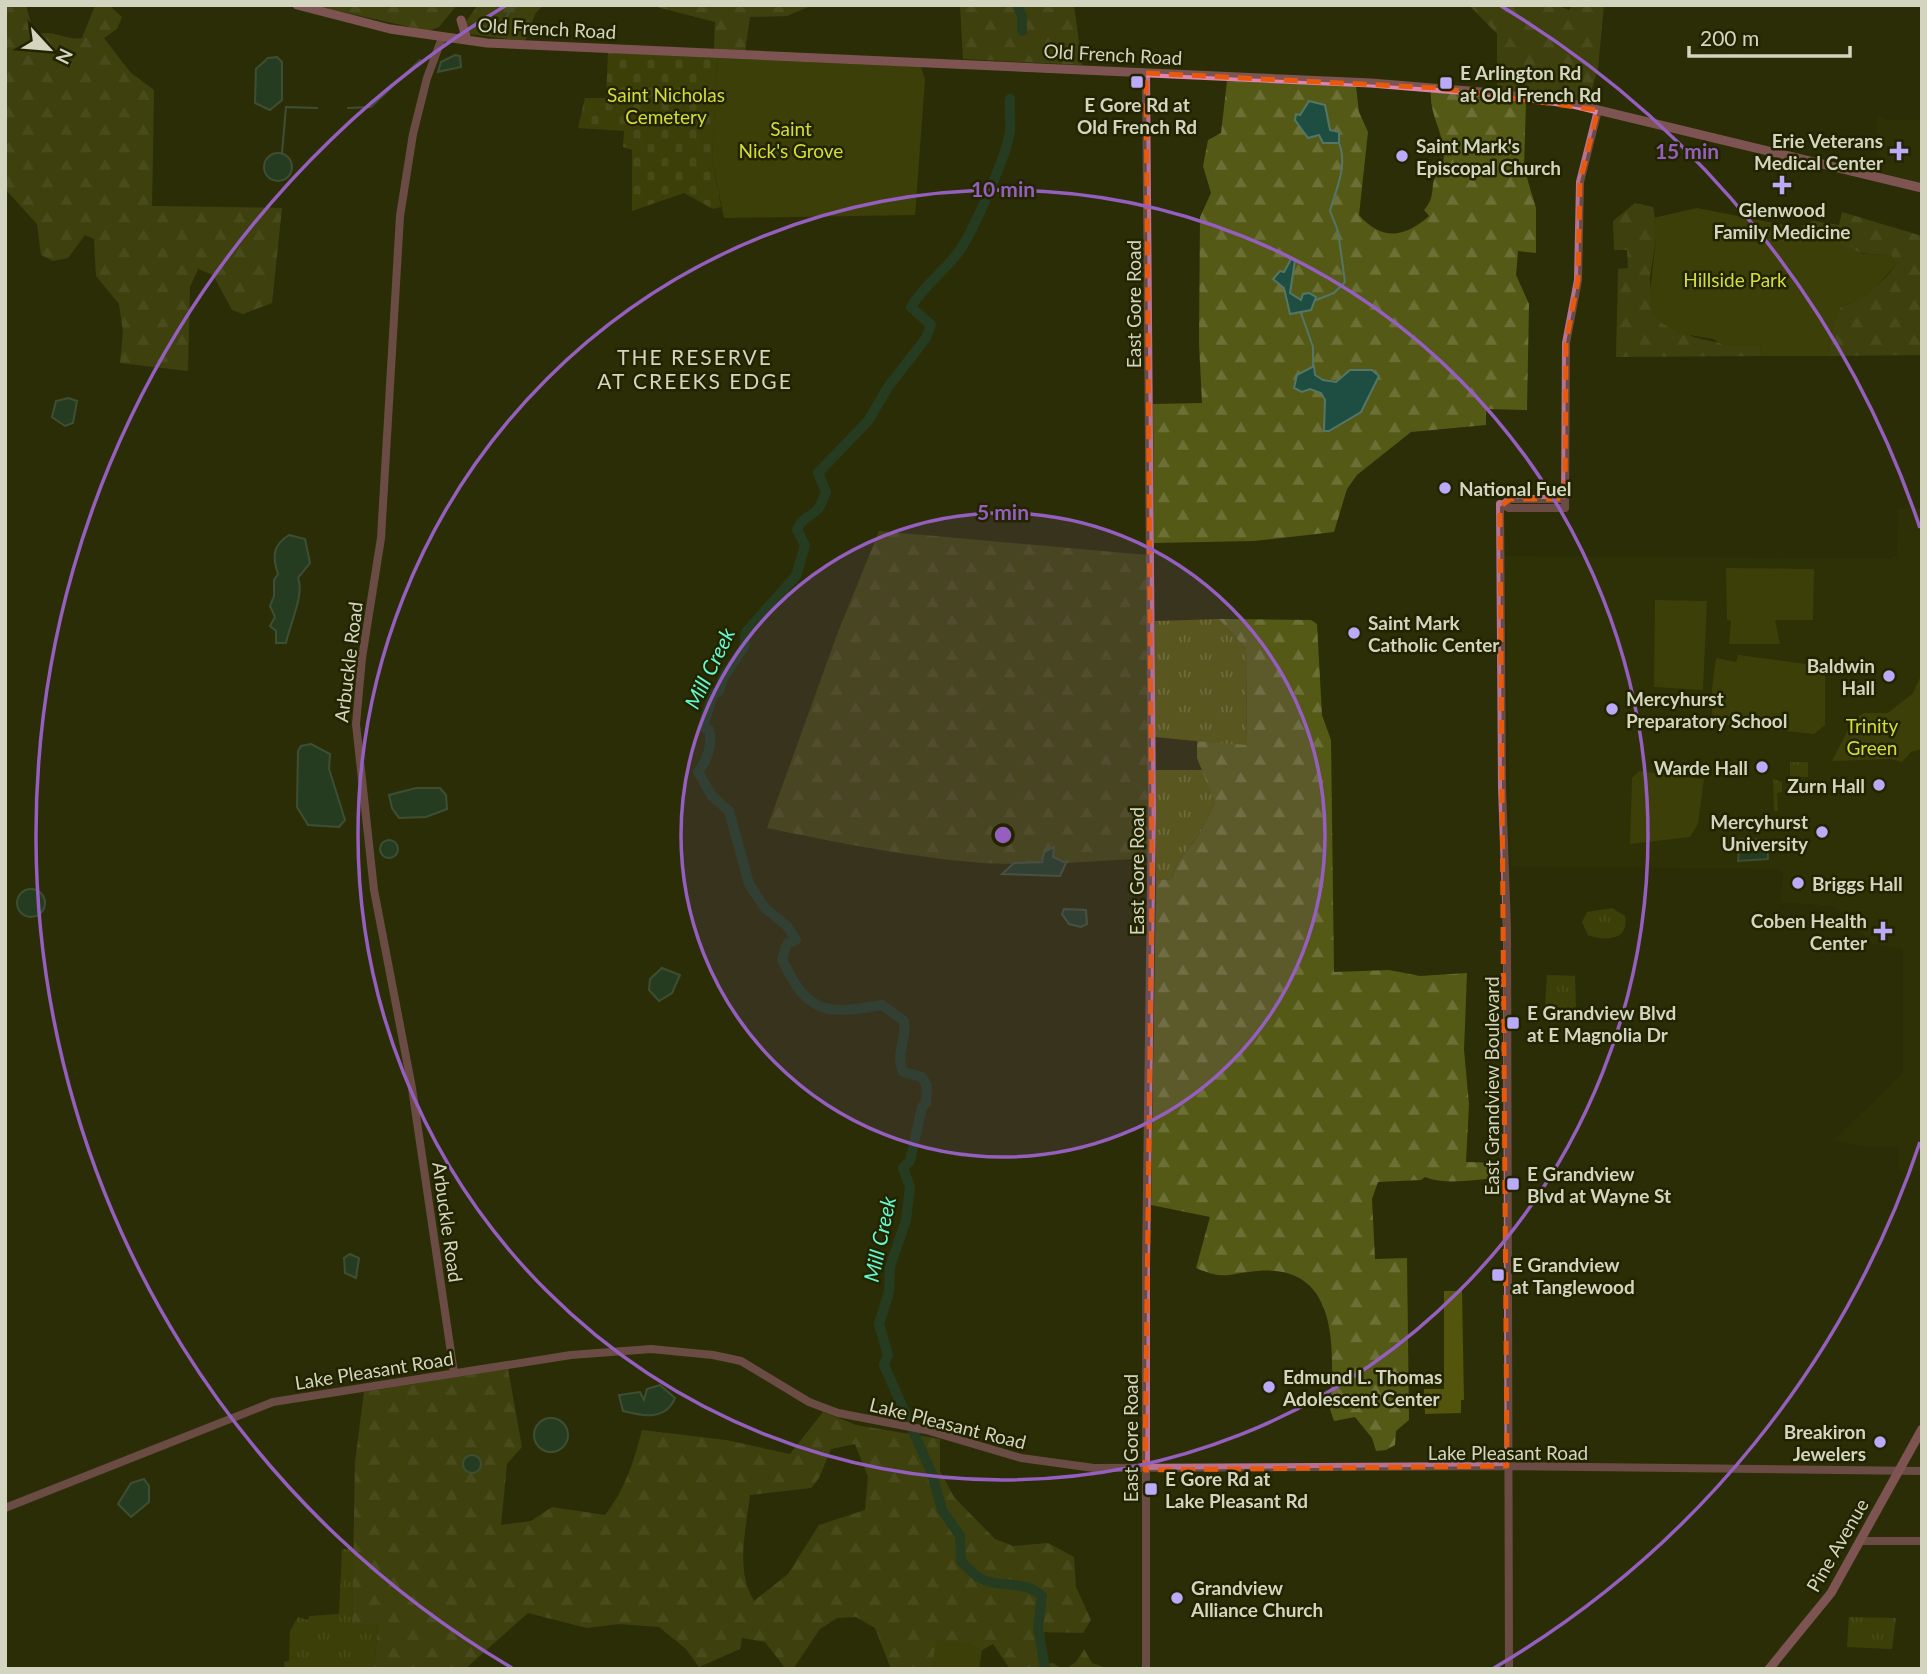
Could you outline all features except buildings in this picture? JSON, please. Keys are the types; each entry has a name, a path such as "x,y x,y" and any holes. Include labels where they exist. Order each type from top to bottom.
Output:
{"main road":[{"name":"Old French Road","path":"297,5 364,23 467,40 1438,88 1540,99 1598,110 1922,188"},
{"path":"461,20 467,40"},
{"name":"Pine Avenue","path":"1769,1669 1824,1603 1922,1429"}],"street":[{"name":"Arbuckle Road","path":"442,38 427,78 413,134 400,216 381,538 362,658 356,724 374,890 414,1097 454,1373"},
{"name":"East Gore Road","path":"1146,73 1152,891 1146,1669"},
{"name":"East Grandview Boulevard","path":"1509,1669 1507,930 1502,787 1502,504 1510,499 1565,504 1566,343 1579,264 1580,182 1598,110"},
{"name":"Lake Pleasant Road","path":"5,1508 266,1404 571,1355 643,1349 683,1351 741,1361 809,1402 831,1411 906,1426 1032,1460 1094,1468 1146,1470 1507,1466 1922,1471"},
{"path":"1860,1541 1922,1541"}],"highlighted area":[{"path":"1146,73 1438,88 1598,110 1580,182 1578,280 1566,343 1565,499 1510,499 1500,507 1507,1466 1145,1470 1152,878"}],"shaded area":[{"name":"Erie Veterans Medical Center","path":"1877,114 1887,120 1922,120 1922,183 1878,172"},
{"name":"Mercyhurst University","path":"1898,509 1922,509 1922,1171 1898,1170 1899,1147 1867,1147 1834,1140 1903,1073 1903,948 1873,944 1842,913 1831,906 1781,902 1783,872 1775,869 1511,866 1505,556 1892,559 1897,556"}],"green space":[{"path":"5,5 26,5 33,31 39,34 50,33 71,38 82,38 95,6 109,5 122,17 117,29 104,38 130,72 154,90 152,206 282,208 272,303 243,314 232,310 213,275 198,269 190,287 188,371 120,363 123,332 119,304 96,276 94,239 85,235 68,258 53,261 41,255 37,224 5,189"},
{"path":"312,5 457,5 439,27 428,31"},
{"path":"478,5 543,5 535,14 525,41 469,34 464,24"},
{"path":"649,5 813,5 787,16 750,17 745,52 714,51 715,22"},
{"path":"960,5 1074,5 1082,65 963,59"},
{"path":"1469,5 1557,5 1569,10 1573,5 1604,5 1598,68 1588,103 1563,96 1497,89 1497,34"},
{"name":"Saint Nicholas Cemetery","path":"608,52 718,58 712,159 721,207 713,209 684,193 632,211 632,150 623,147 624,131 578,128 585,98 606,98"},
{"name":"Saint Nick's Grove","path":"718,58 921,67 925,80 915,215 724,218 712,159"},
{"path":"1227,81 1356,86 1359,112 1368,132 1359,215 1385,233 1411,229 1429,216 1424,210 1430,201 1444,153 1432,107 1431,92 1526,101 1524,168 1536,208 1536,253 1518,251 1516,275 1529,304 1527,410 1486,409 1486,425 1411,432 1357,475 1347,489 1334,532 1254,541 1154,543 1153,404 1202,403 1199,344 1200,217 1211,193 1203,166 1208,140 1221,133"},
{"path":"1635,203 1653,207 1654,211 1656,238 1650,277 1652,311 1689,335 1716,342 1761,345 1760,356 1616,357 1618,269 1628,268 1627,250 1614,250 1613,221"},
{"name":"Hillside Park","path":"1697,208 1805,229 1864,254 1891,255 1896,265 1869,294 1840,308 1830,335 1829,356 1760,356 1761,345 1725,346 1713,339 1678,333 1657,320 1652,311 1650,294 1656,238 1653,218"},
{"path":"1842,212 1922,236 1922,355 1829,356 1830,335 1840,307 1871,290 1896,265 1891,255 1868,254 1844,248 1821,239 1802,226 1812,221 1839,225"},
{"path":"879,531 1147,555 1150,858 1066,863 1053,857 1031,863 958,861 870,848 767,828 838,632"},
{"path":"1726,568 1814,569 1813,620 1775,620 1780,644 1729,644 1731,621 1727,620"},
{"path":"1655,600 1707,601 1703,690 1654,687"},
{"path":"1219,619 1246,649 1247,746 1155,737 1155,621"},
{"path":"1219,619 1311,620 1317,624 1322,715 1331,740 1334,972 1389,970 1420,976 1467,973 1464,1050 1469,1104 1466,1162 1500,1163 1500,1178 1452,1182 1425,1177 1421,1180 1378,1182 1372,1199 1375,1259 1407,1258 1409,1420 1396,1431 1395,1445 1386,1450 1376,1451 1372,1438 1355,1417 1334,1421 1330,1409 1332,1362 1327,1316 1318,1297 1305,1282 1285,1273 1258,1271 1221,1275 1196,1268 1210,1217 1151,1205 1156,880 1172,879 1177,863 1199,835 1215,803 1197,758 1197,741 1247,745 1246,649"},
{"path":"1738,655 1806,664 1806,667 1825,674 1825,725 1814,734 1716,724 1712,701 1716,658 1736,662"},
{"name":"Trinity Green","path":"1922,673 1922,749 1911,752 1902,762 1891,759 1832,761 1853,720 1864,713 1888,713 1913,693"},
{"path":"1790,762 1808,762 1808,777 1790,777"},
{"path":"1156,770 1203,770 1215,803 1199,835 1177,863 1172,879 1156,880"},
{"path":"1639,771 1704,779 1698,824 1690,837 1630,844 1632,778"},
{"path":"1773,779 1782,782 1782,792 1777,793 1778,811 1774,811"},
{"path":"1612,908 1625,916 1624,930 1609,938 1588,935 1582,922 1587,912"},
{"path":"1547,975 1575,976 1576,1010 1545,1007"},
{"path":"1444,1291 1462,1291 1464,1400 1461,1400 1461,1413 1425,1414 1424,1389 1444,1389"},
{"path":"508,1369 522,1447 507,1464 501,1525 531,1521 552,1507 605,1515 628,1475 642,1430 726,1440 790,1454 823,1412 856,1425 940,1439 940,1471 954,1497 995,1539 1013,1546 1048,1543 1074,1557 1076,1587 1091,1620 1083,1633 1039,1632 1042,1664 1053,1663 1062,1669 1010,1669 993,1644 982,1650 937,1640 932,1669 891,1669 875,1628 856,1617 837,1618 820,1629 793,1669 786,1669 765,1642 742,1638 740,1649 699,1667 686,1649 659,1627 619,1624 587,1628 528,1613 465,1669 374,1669 378,1624 352,1625 355,1462 364,1392","holes":["855,1444 868,1477 865,1510 819,1525 788,1574 754,1601 748,1589 743,1563 750,1495 811,1488 819,1478 831,1449"]},
{"path":"342,1549 354,1549 352,1624 378,1623 374,1669 285,1669 284,1662 289,1661 290,1631 298,1617 308,1620 309,1616 339,1614"},
{"path":"1849,1617 1896,1618 1892,1649 1847,1647"},
{"path":"936,1640 969,1643 982,1650 979,1669 932,1669"},
{"path":"1084,1649 1092,1663 1109,1669 1066,1669 1076,1662"}],"water":[{"path":"455,55 460,56 461,67 438,72 441,62"},
{"path":"277,57 282,62 282,100 270,110 255,103 256,69 268,58"},
{"path":"1309,101 1325,105 1330,130 1339,132 1339,143 1323,143 1319,135 1308,138 1295,120 1296,114 1300,115"},
{"path":"278,153 288,157 292,167 288,177 278,181 268,177 264,167 268,157"},
{"path":"1291,259 1295,260 1290,293 1301,300 1303,294 1309,293 1316,297 1311,310 1290,314 1284,288 1273,279 1280,271 1284,272"},
{"path":"1314,366 1315,375 1323,380 1336,382 1350,370 1372,370 1379,376 1361,412 1329,431 1324,431 1325,400 1321,393 1310,389 1302,392 1294,388 1297,375"},
{"path":"68,398 77,401 73,423 65,426 52,417 56,401"},
{"path":"289,535 305,539 310,563 298,578 298,601 286,643 276,643 276,631 270,626 275,617 270,606 274,596 274,580 278,574 275,552"},
{"path":"311,744 330,754 329,769 345,820 339,827 308,825 297,807 298,751 301,746"},
{"path":"416,788 440,788 446,795 447,809 426,817 399,818 392,808 389,795"},
{"path":"1740,839 1767,840 1768,859 1738,861"},
{"path":"389,840 397,845 398,849 393,857 389,858 381,853 380,849 385,841"},
{"path":"1054,847 1053,857 1066,863 1060,876 1002,874 1014,863 1042,862 1044,852"},
{"path":"31,889 41,893 45,903 41,913 31,917 21,913 17,903 21,893"},
{"path":"1064,909 1086,910 1087,924 1081,927 1069,924 1062,914"},
{"path":"662,968 680,975 672,993 659,1001 649,990 650,979"},
{"path":"350,1254 359,1258 356,1278 345,1273 344,1258"},
{"path":"660,1385 675,1398 666,1410 653,1415 623,1411 619,1395 640,1392 644,1400 647,1389"},
{"path":"551,1418 563,1423 568,1435 563,1447 551,1452 539,1447 534,1435 539,1423"},
{"path":"472,1455 478,1458 481,1464 478,1470 472,1473 466,1470 463,1464 466,1458"},
{"path":"144,1479 149,1486 149,1502 131,1517 118,1504 131,1483"}],"waterway":[{"path":"472,27 502,25 509,12 518,5"},
{"path":"685,5 692,5"},
{"name":"Mill Creek","path":"1017,5 1022,16 1022,31"},
{"path":"348,108 371,107 420,60"},
{"name":"Mill Creek","path":"1010,99 1008,142 981,209 960,250 911,307 931,325 926,338 888,387 868,421 818,473 826,492 818,509 804,520 797,530 805,545 796,576 746,632 744,647 723,678 719,691 713,694 703,726 709,730 710,747 698,772 712,796 729,811 749,884 765,908 787,926 796,940 787,944 782,959 800,991 820,1006 832,1009 846,1010 882,1005 904,1021 900,1059 903,1072 922,1077 927,1086 926,1103 922,1107 910,1161 903,1168 910,1187 906,1220 890,1267 889,1292 879,1324 888,1355 884,1365 932,1474 942,1510 960,1536 961,1561 986,1581 1027,1588 1042,1596 1038,1627 1045,1669"},
{"path":"282,153 286,107 317,108"},
{"path":"1316,300 1334,293 1345,282 1338,231 1330,211 1342,169 1339,143"},
{"path":"1301,313 1313,347 1313,366"}],"place":[{"name":"E Gore Rd at Old French Rd","path":"1137,82"},
{"name":"E Arlington Rd at Old French Rd","path":"1446,83"},
{"name":"Erie Veterans Medical Center","path":"1899,151"},
{"name":"Saint Mark's Episcopal Church","path":"1402,156"},
{"name":"Glenwood Family Medicine","path":"1782,185"},
{"name":"National Fuel","path":"1445,488"},
{"name":"Saint Mark Catholic Center","path":"1354,633"},
{"name":"Baldwin Hall","path":"1889,676"},
{"name":"Mercyhurst Preparatory School","path":"1612,709"},
{"name":"Warde Hall","path":"1762,767"},
{"name":"Zurn Hall","path":"1879,785"},
{"name":"Mercyhurst University","path":"1822,832"},
{"name":"Briggs Hall","path":"1798,883"},
{"name":"Coben Health Center","path":"1883,931"},
{"name":"E Grandview Blvd at E Magnolia Dr","path":"1513,1023"},
{"name":"E Grandview Blvd at Wayne St","path":"1513,1184"},
{"name":"E Grandview at Tanglewood","path":"1498,1275"},
{"name":"Edmund L. Thomas Adolescent Center","path":"1269,1387"},
{"name":"Breakiron Jewelers","path":"1880,1442"},
{"name":"E Gore Rd at Lake Pleasant Rd","path":"1151,1489"},
{"name":"Grandview Alliance Church","path":"1177,1598"}],"district":[{"name":"THE RESERVE AT CREEKS EDGE","path":"695,368"}]}
